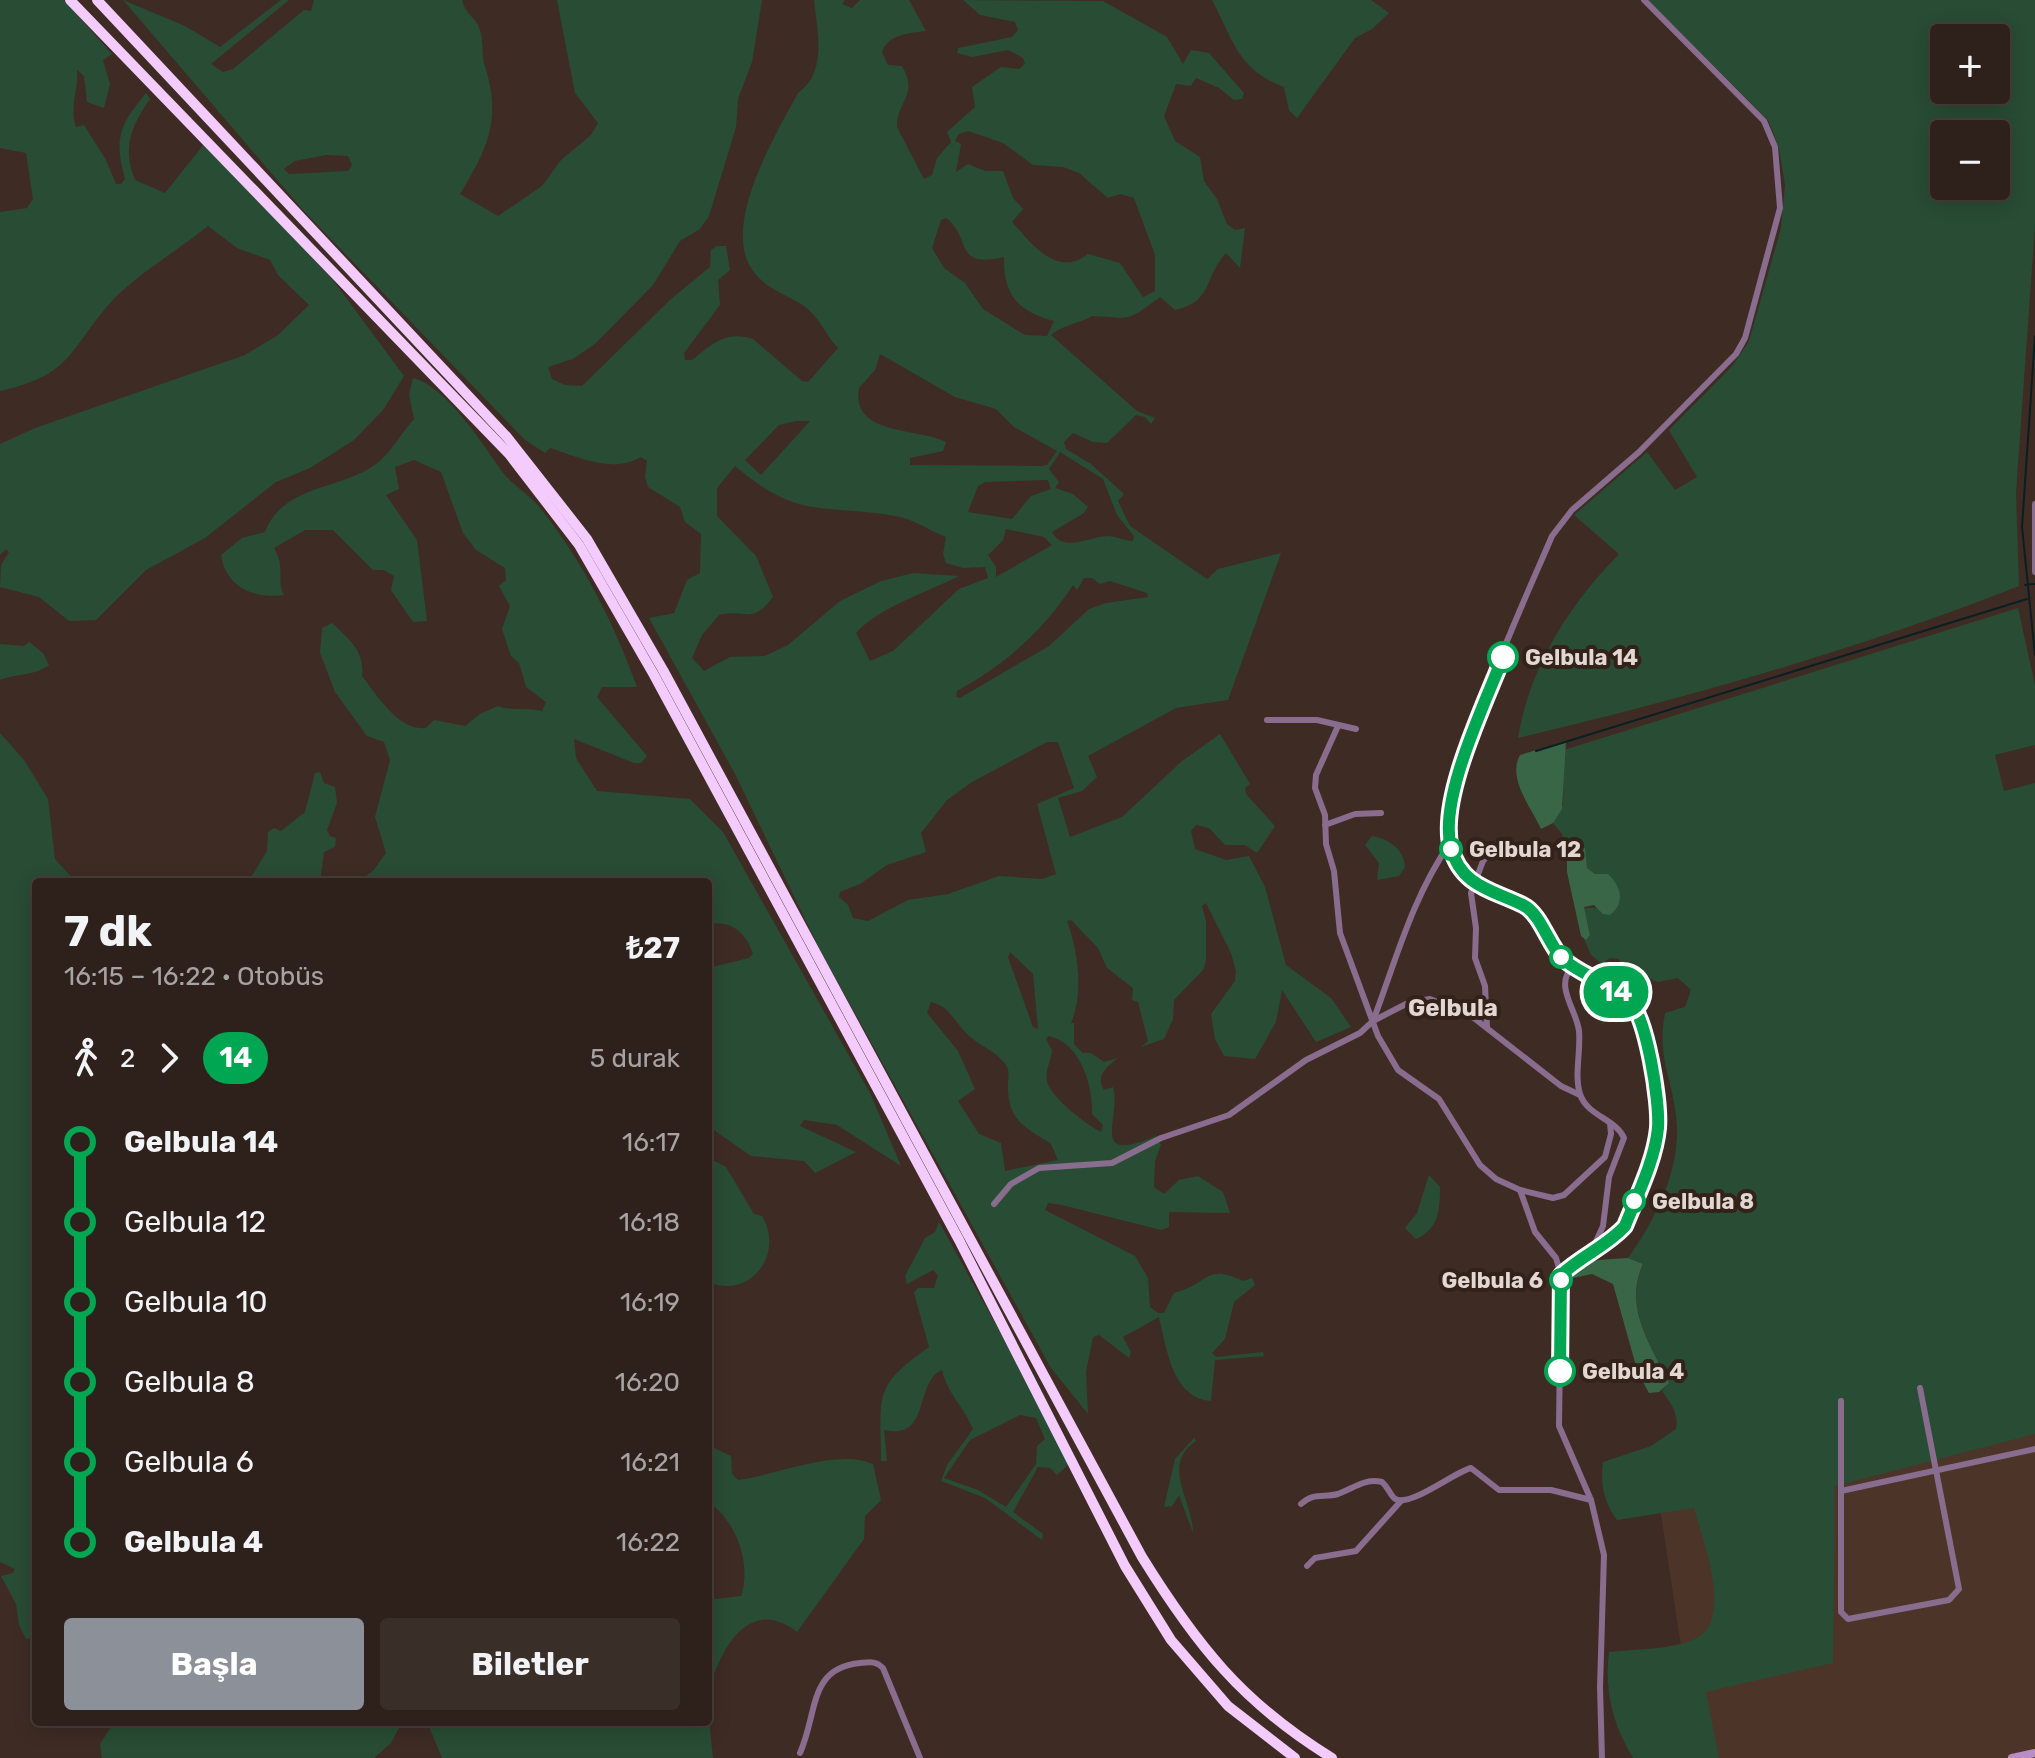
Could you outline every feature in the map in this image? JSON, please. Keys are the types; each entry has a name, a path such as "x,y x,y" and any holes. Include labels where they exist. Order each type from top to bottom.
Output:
{"highway":[{"path":"70,0 509,454 579,545 669,703 959,1240 1125,1566 1171,1640 1228,1706 1295,1758"},
{"path":"97,0 507,437 587,539 678,698 1142,1557 1186,1628 1242,1692 1301,1739 1332,1758"}],"main road":[{"path":"2012,1758 2035,1753"}],"street":[{"path":"1561,1275 1590,1251 1615,1237 1625,1226 1658,1127 1645,1029 1638,1012 1627,998 1573,967 1551,944 1529,910 1472,882 1459,868 1450,843 1452,803 1465,752 1552,536 1572,510 1639,452 1736,354 1745,338 1780,208 1775,147 1764,121 1644,0"},
{"path":"2035,504 2035,572"},
{"path":"1267,720 1317,720 1356,729"},
{"path":"1338,726 1316,775 1315,788 1325,825 1340,933 1386,1054 1398,1070 1439,1099 1480,1165 1496,1179 1520,1190 1553,1198 1564,1195 1605,1157 1611,1134 1610,1123"},
{"path":"1325,825 1355,814 1381,813"},
{"path":"1373,1021 1410,914 1426,878 1450,843"},
{"path":"1487,1027 1485,986 1475,958 1472,882 1498,843"},
{"path":"1573,967 1566,974 1564,984 1579,1030 1580,1095"},
{"path":"994,1204 1011,1184 1039,1168 1112,1163 1161,1138 1229,1115 1306,1060 1360,1033 1373,1021 1406,1004 1430,999 1487,1027 1561,1086 1580,1095 1593,1111 1621,1132 1624,1142 1609,1177 1603,1226 1590,1251"},
{"path":"1520,1190 1535,1232 1556,1258 1561,1275 1559,1426 1591,1500 1604,1555 1600,1687 1602,1758"},
{"path":"1841,1401 1841,1612 1844,1618 1949,1600 1959,1589 1920,1388"},
{"path":"1841,1491 2035,1449"},
{"path":"1307,1566 1315,1558 1356,1551 1401,1501 1421,1496 1458,1472 1471,1468 1499,1490 1551,1490 1591,1500"},
{"path":"1301,1504 1311,1496 1337,1494 1372,1480 1387,1485 1395,1498 1401,1501"},
{"path":"800,1753 810,1730 822,1679 828,1672 845,1664 874,1662 883,1668 920,1758"}],"shaded area":[{"path":"2035,1227 2035,1758 1698,1758 1653,1462"}],"green space":[{"path":"0,0 64,0 112,54 103,60 110,84 104,108 87,102 84,76 77,70 73,112 76,127 84,125 106,160 116,184 121,184 125,179 120,153 121,133 146,93 150,99 130,138 129,158 135,180 165,193 204,144 333,280 404,376 383,410 354,440 310,468 276,482 205,538 146,570 96,620 69,621 39,597 0,587 1,565 9,552 6,549 0,555 0,444 35,428 245,355 278,335 309,305 278,275 270,260 237,248 208,226 120,293 55,369 24,385 0,391 0,212 27,208 33,199 26,153 0,148"},
{"path":"123,0 185,26 220,47 281,0 289,0 211,64 223,72 233,69 304,10 311,11 314,0 462,0 480,30 492,118 478,163 460,194 498,216 542,186 561,160 591,135 598,123 575,93 557,0 762,0 752,62 738,99 736,127 709,216 700,229 680,241 653,285 596,343 573,359 548,367 552,379 565,385 582,386 671,299 710,267 711,250 717,246 726,246 730,270 718,280 720,305 684,353 685,360 692,360 727,337 743,337 753,339 802,381 808,382 838,348 810,310 771,287 753,271 745,252 743,230 747,206 765,155 798,93 814,74 818,37 814,0 845,0 842,4 852,8 860,0 909,0 926,31 894,38 882,52 888,65 902,66 907,76 908,91 897,127 924,179 932,175 937,158 951,142 947,132 975,107 972,87 1001,67 1019,69 1025,64 1023,58 1008,50 972,57 957,53 958,48 1012,37 1018,30 1015,22 980,15 963,0 1103,1 1167,37 1183,64 1191,50 1209,53 1244,93 1242,99 1234,100 1219,88 1196,78 1191,86 1176,84 1164,116 1175,141 1200,157 1204,181 1217,199 1227,224 1235,230 1245,228 1240,268 1226,253 1202,295 1187,306 1175,310 1160,297 1134,315 1115,318 1092,316 1051,335 1137,411 1155,418 1151,424 1145,417 1136,415 1107,443 1093,442 1073,433 1064,442 1066,449 1091,464 1124,494 1118,501 1130,526 1207,579 1218,569 1281,553 1228,700 1176,708 1088,756 1097,777 1082,791 1058,798 1070,837 1122,817 1182,761 1220,734 1250,784 1245,788 1246,794 1275,826 1257,853 1245,845 1225,845 1209,828 1196,825 1191,831 1195,849 1226,860 1249,856 1265,887 1286,965 1331,998 1351,1027 1316,1042 1282,990 1276,1022 1255,1059 1224,1056 1215,1039 1211,1014 1235,981 1236,971 1231,953 1206,903 1202,906 1206,921 1206,961 1203,970 1174,1000 1173,1019 1164,1039 1141,1047 1148,1041 1138,1002 1132,1000 1133,988 1107,968 1098,948 1071,920 1067,921 1078,972 1077,999 1071,1023 1074,1023 1074,1044 1083,1053 1091,1053 1104,1062 1118,1058 1104,1072 1101,1080 1104,1090 1113,1087 1114,1142 1135,1144 1156,1136 1161,1145 1155,1161 1154,1187 1164,1194 1179,1180 1198,1176 1223,1192 1230,1213 1169,1212 1169,1227 1161,1230 1062,1205 1048,1203 1045,1210 1135,1256 1148,1278 1150,1307 1158,1313 1164,1313 1174,1293 1208,1276 1221,1274 1243,1281 1252,1278 1255,1285 1234,1302 1225,1339 1212,1353 1216,1357 1263,1352 1264,1356 1215,1360 1211,1401 1198,1398 1180,1382 1173,1370 1159,1317 1123,1337 1131,1352 1129,1358 1099,1335 1093,1337 1086,1372 1088,1414 1051,1368 819,948 735,774 649,618 674,613 687,580 700,573 701,534 685,522 680,507 648,487 645,477 647,461 641,457 630,462 607,464 550,448 545,453 525,440 303,210","holes":["968,131 1003,143 1033,165 1063,167 1079,173 1108,198 1120,194 1134,198 1155,255 1155,291 1143,297 1120,263 1088,254 1066,262 1046,256 1012,222 1023,209 1013,198 1003,171 985,171 968,164 956,172 961,144 955,141 959,134","326,155 348,156 352,165 348,171 289,174 284,169 295,161","946,218 970,255 988,260 1004,257 1006,281 1015,300 1031,312 1054,321 1047,336 1025,335 983,309 965,283 944,268 932,248 941,220","880,354 955,397 996,409 1014,427 1057,451 1047,465 1041,466 910,465 910,458 943,451 946,442 876,422 865,415 859,404 859,388 875,370","810,421 761,475 745,460 779,425","1060,452 1103,479 1117,515 1134,536 1133,541 1107,536 1069,543 1057,538 1052,532 1084,513 1088,507 1073,494 1055,488 1059,482 1049,469","735,466 757,483 794,503 895,516 914,522 946,537 943,554 946,563 963,568 985,567 988,578 959,589 893,651 870,661 856,633 877,615 959,576 913,573 881,581 840,601 788,645 765,656 730,657 704,671 692,658 702,635 719,615 753,614 773,597 756,556 717,516 717,488","1048,480 1051,489 1031,496 1012,519 968,512 978,486 985,482","1006,529 1044,537 1052,545 996,577 996,567 988,555 1003,540","1084,578 1092,578 1100,584 1110,581 1147,593 1148,597 1106,603 1089,609 1049,646 960,698 956,697 957,691 991,670 1022,645 1073,585 1077,590","1047,742 1058,742 1074,788 1037,804 1056,874 1042,879 999,876 948,894 908,900 868,921 853,918 848,905 839,897 840,892 860,884 887,865 926,852 921,833 947,800 972,782","1010,952 1033,974 1038,1029 1033,1027 1008,957","931,1002 947,1011 967,1034 1002,1060 1008,1071 1012,1110 1021,1123 1051,1144 1058,1160 1005,1171 1001,1143 979,1134 958,1101 975,1089 958,1051 927,1013","1048,1036 1069,1047 1082,1066 1090,1090 1092,1114 1103,1125 1101,1132 1087,1124 1054,1094 1049,1087 1047,1073 1052,1050 1046,1039"]},
{"path":"1212,0 1371,0 1389,13 1372,29 1355,38 1297,118 1289,110 1284,87 1268,80 1246,62"},
{"path":"1648,0 2035,0 2035,226 2016,492 2019,586 1834,652 1645,706 1518,738 1532,686 1554,638 1584,594 1619,554 1574,515 1647,452 1675,490 1697,477 1669,430 1733,365 1749,341 1781,228 1785,185 1779,148 1768,120"},
{"path":"413,378 439,393 476,434 505,475 541,509 584,572 618,640 637,687 602,687 597,697 647,756 641,763 634,763 574,739 576,758 597,791 690,799 723,832 870,1093 901,1166 837,1125 804,1120 800,1126 856,1152 815,1173 804,1161 751,1156 712,1129 712,967 749,958 753,954 746,939 736,929 712,924 712,878 363,878 373,871 386,853 375,817 390,760 384,742 367,736 335,692 320,653 322,628 332,623 350,640 361,659 362,676 381,702 406,724 426,728 434,720 465,726 480,714 498,706 542,711 546,702 526,687 519,663 511,656 502,629 510,606 499,586 506,580 505,568 476,550 463,533 441,472 414,460 395,467 399,489 386,495 417,540 427,621 413,622 391,590 394,576 384,570 373,570 333,530 305,530 274,548 280,562 284,595 263,595 244,589 229,576 221,555 242,538 265,532 273,517 298,497 359,474 379,461 414,419 409,394"},
{"path":"2018,608 2035,685 2035,745 1995,755 2004,791 2035,783 2035,1434 1835,1486 1833,1663 1706,1692 1719,1758 1633,1758 1620,1733 1609,1694 1609,1652 1685,1643 1707,1629 1713,1615 1712,1578 1694,1508 1617,1520 1606,1500 1602,1478 1603,1462 1651,1446 1676,1429 1675,1413 1662,1391 1669,1382 1647,1339 1638,1310 1636,1295 1643,1264 1628,1258 1657,1209 1671,1172 1677,1134 1676,1115 1664,1054 1663,1029 1665,1013 1685,1007 1691,990 1678,978 1658,982 1621,966 1619,959 1610,958 1602,964 1591,955 1584,939 1590,935 1584,908 1599,908 1620,901 1616,884 1608,874 1595,874 1587,868 1583,845 1577,845 1567,855 1562,834 1553,823 1563,805 1564,750"},
{"path":"29,642 43,653 49,665 38,671 0,680 0,644 24,646"},
{"path":"0,733 24,760 48,799 55,859 72,878 32,878 32,1638 26,1639 19,1625 16,1604 1,1576 13,1573 15,1569 0,1562"},
{"path":"1566,741 1562,809 1553,823 1541,829 1518,783 1517,764 1520,755"},
{"path":"320,772 324,783 335,787 337,803 327,830 330,836 336,838 335,847 324,852 321,878 250,878 267,851 268,832 274,828 281,831 305,812 315,773"},
{"path":"1372,836 1384,839 1399,850 1405,867 1399,876 1377,880 1379,863 1365,845"},
{"path":"1577,845 1585,848 1587,868 1595,874 1608,874 1620,894 1618,905 1610,915 1603,914 1594,905 1584,907 1590,935 1586,940 1581,936 1567,872 1567,855"},
{"path":"712,1161 726,1167 754,1214 762,1216 768,1230 766,1258 750,1279 737,1285 712,1283"},
{"path":"1429,1175 1440,1187 1437,1218 1424,1235 1416,1239 1405,1228 1417,1213"},
{"path":"939,1222 1067,1453 1068,1465 1057,1475 1050,1468 1038,1467 1013,1512 1043,1534 1042,1540 985,1498 941,1481 947,1465 973,1429 942,1370 933,1376 916,1419 909,1427 899,1431 884,1430 887,1461 881,1461 880,1421 884,1394 897,1372 929,1347 914,1293 918,1288 934,1288 938,1275 933,1270 907,1284 905,1276 925,1238 935,1232","holes":["1020,1415 1036,1418 1045,1439 1037,1446 1036,1464 1006,1507 978,1490 944,1478 970,1440"]},
{"path":"1628,1258 1643,1264 1636,1295 1638,1311 1669,1383 1659,1392 1649,1393 1638,1373 1613,1284 1592,1274 1573,1278 1568,1275 1569,1271 1598,1260"},
{"path":"1194,1438 1196,1441 1180,1461 1179,1472 1193,1533 1179,1495 1172,1506 1164,1507 1175,1459"},
{"path":"712,1447 731,1456 732,1474 738,1480 825,1461 859,1460 873,1464 881,1500 865,1516 864,1539 797,1632 782,1623 755,1621 734,1637 712,1682 712,1598 741,1596 744,1584 739,1544 734,1531 712,1505"},
{"path":"111,1726 400,1726 391,1743 374,1758 102,1758 100,1744"},
{"path":"429,1726 710,1726 713,1758 442,1758"}],"waterway":[{"path":"2035,336 2022,527 2035,655"},
{"path":"2025,585 2035,584"},
{"path":"1536,751 2027,599"}],"bus line":[{"name":"14","path":"1503,657 1465,752 1448,829 1451,849 1459,868 1472,882 1493,895 1523,905 1562,958 1627,998 1638,1012 1645,1029 1658,1127 1625,1226 1615,1237 1578,1259 1561,1275 1560,1371"}],"place":[{"name":"Gelbula 14","path":"1503,657"},
{"name":"Gelbula 12","path":"1451,849"},
{"name":"Gelbula 8","path":"1634,1201"},
{"name":"Gelbula 6","path":"1561,1280"},
{"name":"Gelbula 4","path":"1560,1371"}],"district":[{"name":"Gelbula","path":"1453,1008"}]}
